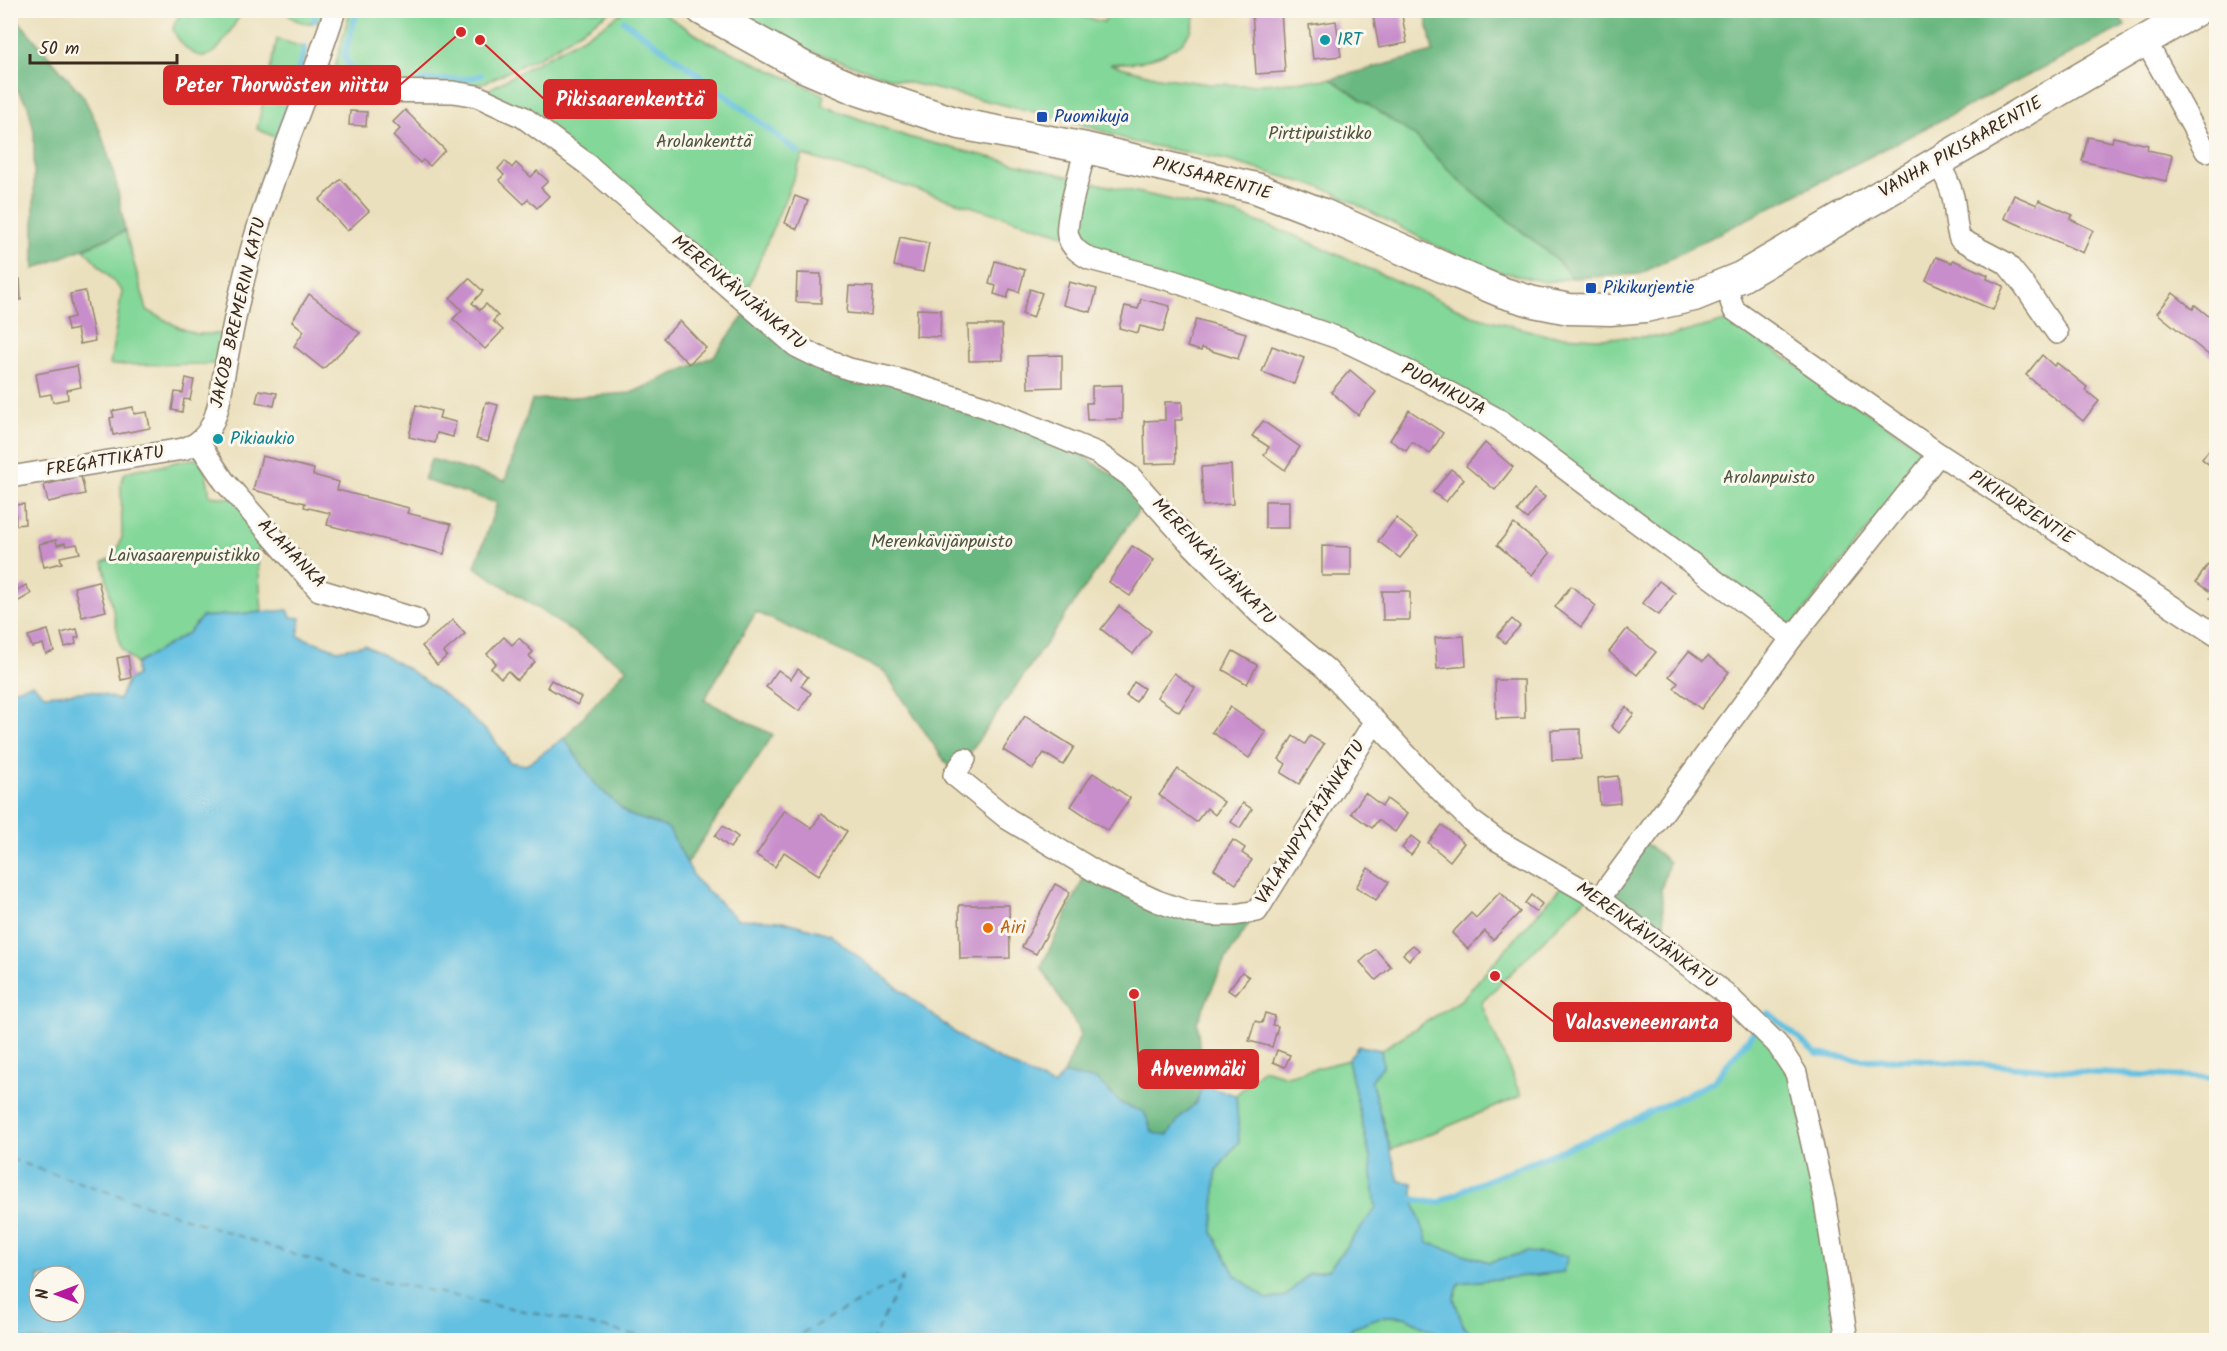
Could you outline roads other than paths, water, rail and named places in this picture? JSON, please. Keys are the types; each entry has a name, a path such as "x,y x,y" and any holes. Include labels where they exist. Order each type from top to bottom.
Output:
{"street":[{"name":"JAKOB BREMERIN KATU","path":"198,442 205,437 215,416 251,252 274,178 314,74 335,10"},
{"name":"PIKISAARENTIE","path":"702,10 804,67 855,89 960,124 1086,148 1256,188 1323,214 1504,293 1569,309 1610,310 1645,307 1694,296 1725,284"},
{"name":"VANHA PIKISAARENTIE","path":"1725,284 1751,271 2197,10"},
{"path":"2145,40 2206,151"},
{"name":"MERENKÄVIJÄNKATU","path":"314,74 366,92 453,92 495,102 523,117 586,164 796,346 849,369 900,380 986,407 1097,453 1130,476 1188,541 1259,613 1326,669 1470,820 1497,840 1599,899 1725,993 1777,1044 1796,1073 1825,1202 1847,1341"},
{"name":"PUOMIKUJA","path":"1086,148 1067,230 1071,244 1079,252 1090,259 1173,281 1341,339 1424,379 1501,421 1792,638"},
{"path":"1937,162 1949,182 1960,239 2006,263 2057,333"},
{"name":"PIKIKURJENTIE","path":"1725,284 1734,310 1939,454 2217,635"},
{"name":"FREGATTIKATU","path":"10,477 183,449 198,442"},
{"name":"ALAHANKA","path":"198,442 224,480 319,590 416,619"},
{"path":"1599,899 1792,638 1939,454"},
{"name":"VALAANPYYTÄJÄNKATU","path":"960,767 1008,819 1103,876 1157,901 1188,912 1234,915 1257,911 1376,721"}],"water":[{"path":"288,610 291,617 301,618 298,636 337,650 365,645 408,669 453,701 492,736 509,762 526,765 564,738 596,785 629,815 668,828 696,880 737,919 783,921 829,934 971,1045 1053,1086 1064,1074 1097,1080 1122,1104 1144,1112 1153,1133 1168,1135 1181,1116 1195,1104 1203,1086 1236,1095 1239,1141 1216,1171 1213,1233 1235,1275 1268,1300 1286,1296 1308,1274 1329,1269 1376,1208 1370,1158 1348,1060 1358,1046 1381,1050 1383,1066 1371,1081 1399,1181 1413,1183 1413,1199 1428,1243 1489,1262 1527,1252 1568,1256 1563,1272 1459,1283 1454,1299 1464,1328 1483,1340 1451,1340 1405,1317 1386,1316 1354,1327 1341,1340 11,1340 11,690 33,684 44,695 92,691 119,700 127,681 136,675 136,664 187,634 202,617"}],"waterway":[{"path":"314,20 317,10"},
{"path":"351,69 345,58 345,52 358,10"},
{"path":"624,21 706,80 798,152"},
{"path":"250,218 284,119 305,48"},
{"path":"420,81 468,79 481,75"},
{"path":"366,79 385,81"},
{"path":"1412,1199 1438,1203 1472,1186 1615,1129 1713,1082 1769,1013 1817,1054 1862,1060 1913,1059 2096,1073 2216,1078"}],"place":[{"name":"Peter Thorwösten niittu","path":"461,32"},
{"name":"Pikisaarenkenttä","path":"480,40"},
{"name":"IRT","path":"1325,40"},
{"name":"Puomikuja","path":"1042,117"},
{"name":"Pikikurjentie","path":"1591,288"},
{"name":"Pikiaukio","path":"218,439"},
{"name":"Airi","path":"988,928"},
{"name":"Valasveneenranta","path":"1495,976"},
{"name":"Ahvenmäki","path":"1134,994"}],"park label":[{"name":"Pirttipuistikko","path":"1320,134"},
{"name":"Arolankenttä","path":"704,142"},
{"name":"Arolanpuisto","path":"1769,478"},
{"name":"Merenkävijänpuisto","path":"942,542"},
{"name":"Laivasaarenpuistikko","path":"184,556"}]}
